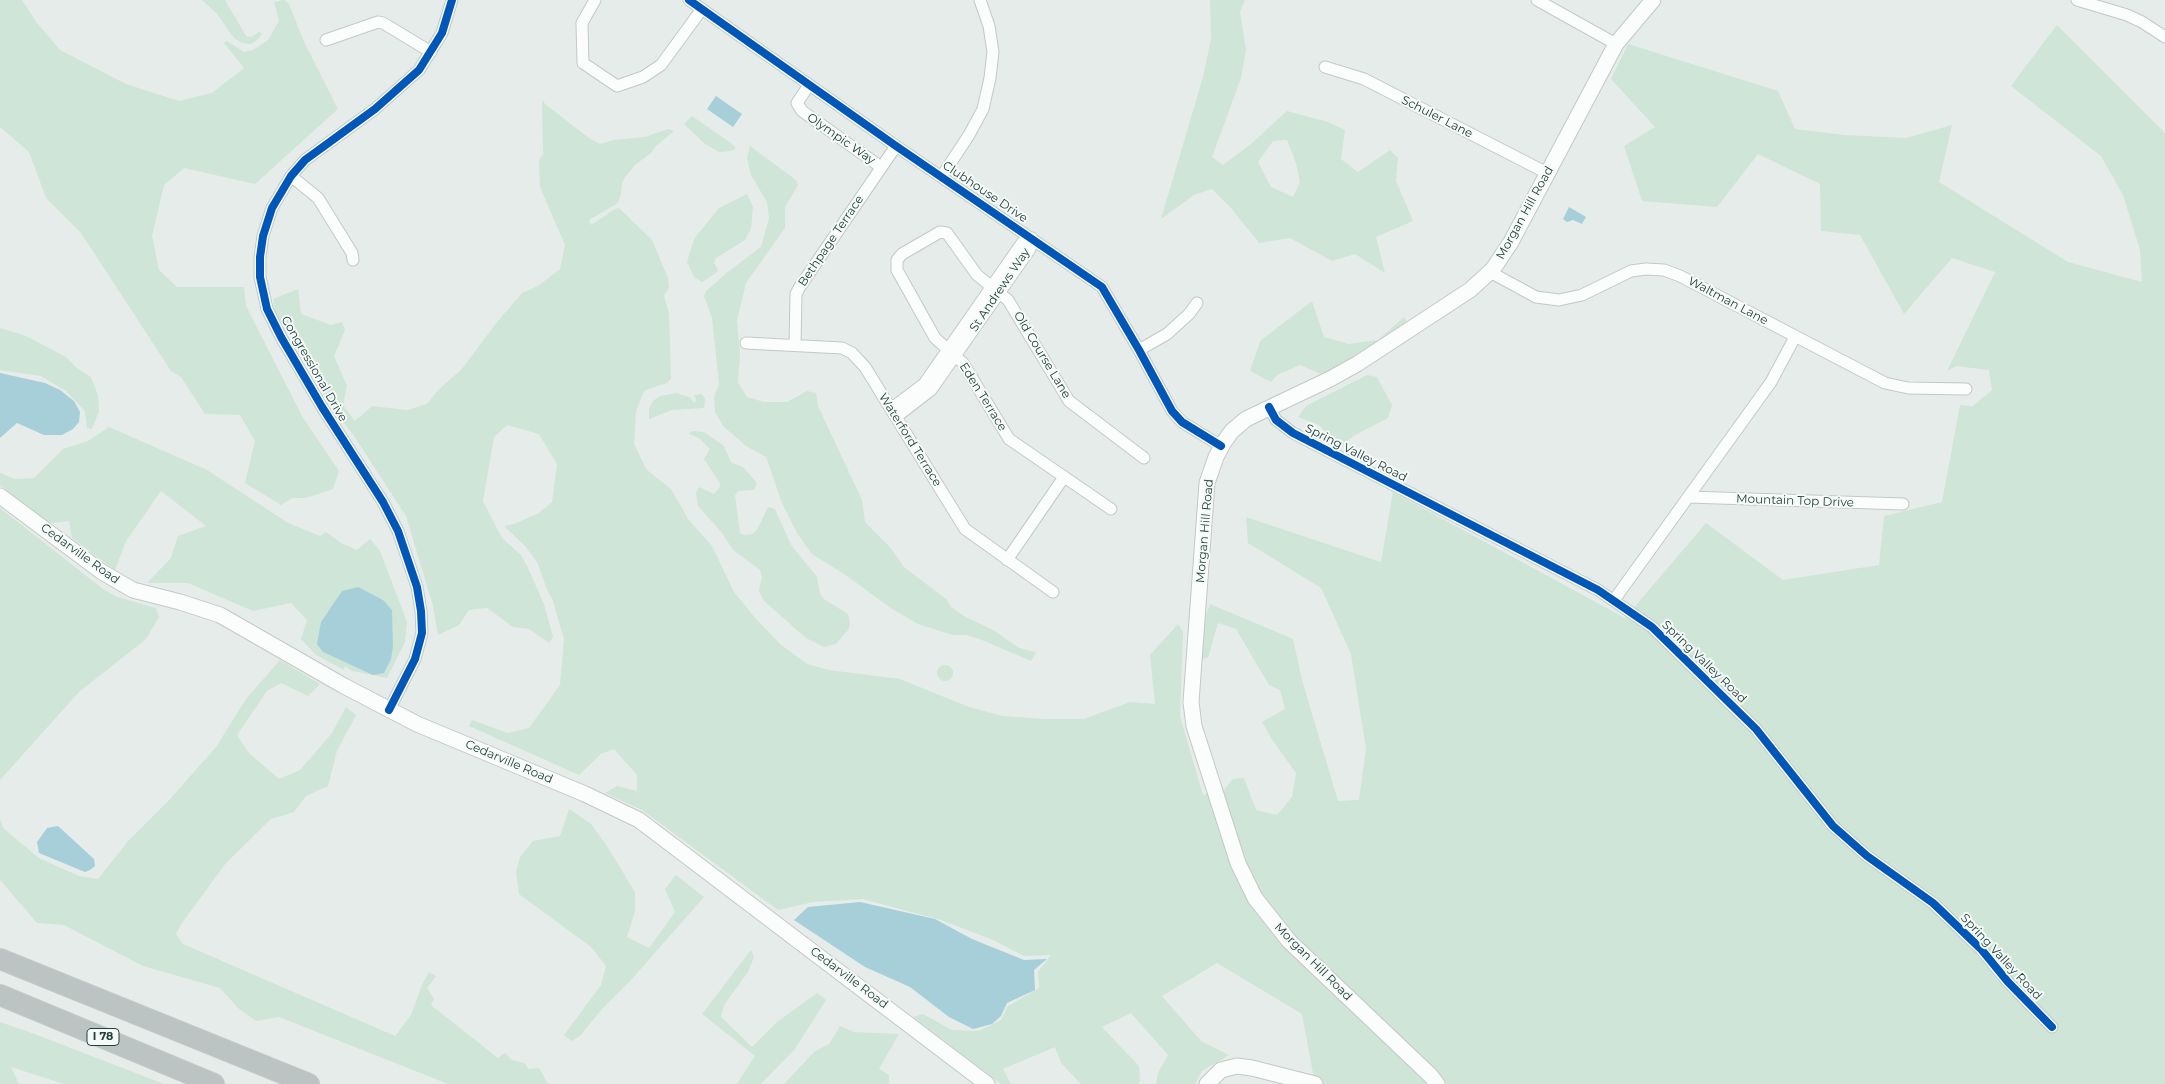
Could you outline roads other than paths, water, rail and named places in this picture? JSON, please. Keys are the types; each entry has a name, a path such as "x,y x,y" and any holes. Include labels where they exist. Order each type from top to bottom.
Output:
{"highway":[{"path":"0,959 309,1084"},
{"name":"I 78","path":"0,995 210,1082"},
{"path":"0,1009 158,1070 210,1082"},
{"path":"188,1035 325,1084"}],"main road":[{"name":"Morgan Hill Road","path":"1437,1084 1431,1076 1288,941 1255,898 1234,852 1194,726 1190,702 1208,483 1221,446 1229,434 1243,421 1357,364 1464,294 1490,272 1505,254 1616,44 1654,0"},
{"name":"Cedarville Road","path":"0,496 119,583 146,595 180,602 220,615 417,724 585,794 639,820 987,1084"},
{"path":"1207,1084 1221,1070 1237,1066 1315,1084"}],"street":[{"name":"Congressional Drive","path":"389,710 415,659 422,633 421,611 416,587 398,531 384,502 322,407 281,337 268,309 260,277 263,236 272,208 291,176 312,154 399,89 419,70 442,33 452,0"},
{"path":"595,0 582,22 582,63 616,86 643,77 661,66 702,9"},
{"name":"Clubhouse Drive","path":"689,0 896,146 1102,287 1176,417 1221,446"},
{"path":"942,176 969,135 983,109 990,78 992,52 989,26 980,0"},
{"path":"1537,0 1616,44"},
{"path":"2077,0 2127,14 2165,37"},
{"path":"326,40 378,22 383,22 431,52"},
{"name":"Schuler Lane","path":"1325,67 1364,79 1547,173"},
{"name":"Olympic Way","path":"809,85 797,103 802,112 881,167"},
{"name":"Bethpage Terrace","path":"795,345 796,294 799,288 896,146"},
{"path":"291,176 318,198 352,253 353,260"},
{"name":"Old Course Lane","path":"902,254 940,232 947,233 977,275 1008,300 1069,401 1144,458"},
{"name":"St Andrews Way","path":"894,413 924,384 951,353 995,290 1022,243 1032,238"},
{"name":"Eden Terrace","path":"902,254 897,260 898,270 934,338 963,363 1009,439 1111,509"},
{"name":"Waltman Lane","path":"1490,272 1536,297 1559,300 1587,293 1631,271 1650,268 1664,270 1680,276 1868,376 1891,385 1908,388 1966,389"},
{"path":"1139,350 1167,334 1184,319 1197,303"},
{"path":"1614,600 1775,376 1795,337"},
{"name":"Waterford Terrace","path":"746,343 842,348 852,353 865,366 965,529 1053,592"},
{"name":"Spring Valley Road","path":"1268,407 1276,420 1293,433 1614,600 1660,634 1749,721 1836,829 1867,856 1933,903 1981,949 2008,982 2052,1027"},
{"path":"1007,560 1064,477"},
{"name":"Mountain Top Drive","path":"1688,497 1903,504"}],"water":[{"path":"716,96 742,114 733,127 707,109"},
{"path":"1569,207 1586,217 1582,224 1573,220 1567,222 1563,219"},
{"path":"0,373 45,383 60,390 74,401 80,412 79,422 73,429 62,435 44,435 17,423 0,438"},
{"path":"358,587 383,600 392,610 393,646 391,659 384,673 373,675 323,652 317,644 321,622 342,591"},
{"path":"58,826 94,859 95,866 85,872 39,853 37,842 47,828"},
{"path":"860,902 935,919 972,939 1024,960 1047,959 1034,970 1035,990 1007,1003 1001,1016 992,1024 973,1029 949,1017 910,987 865,967 794,920 808,907"}]}
